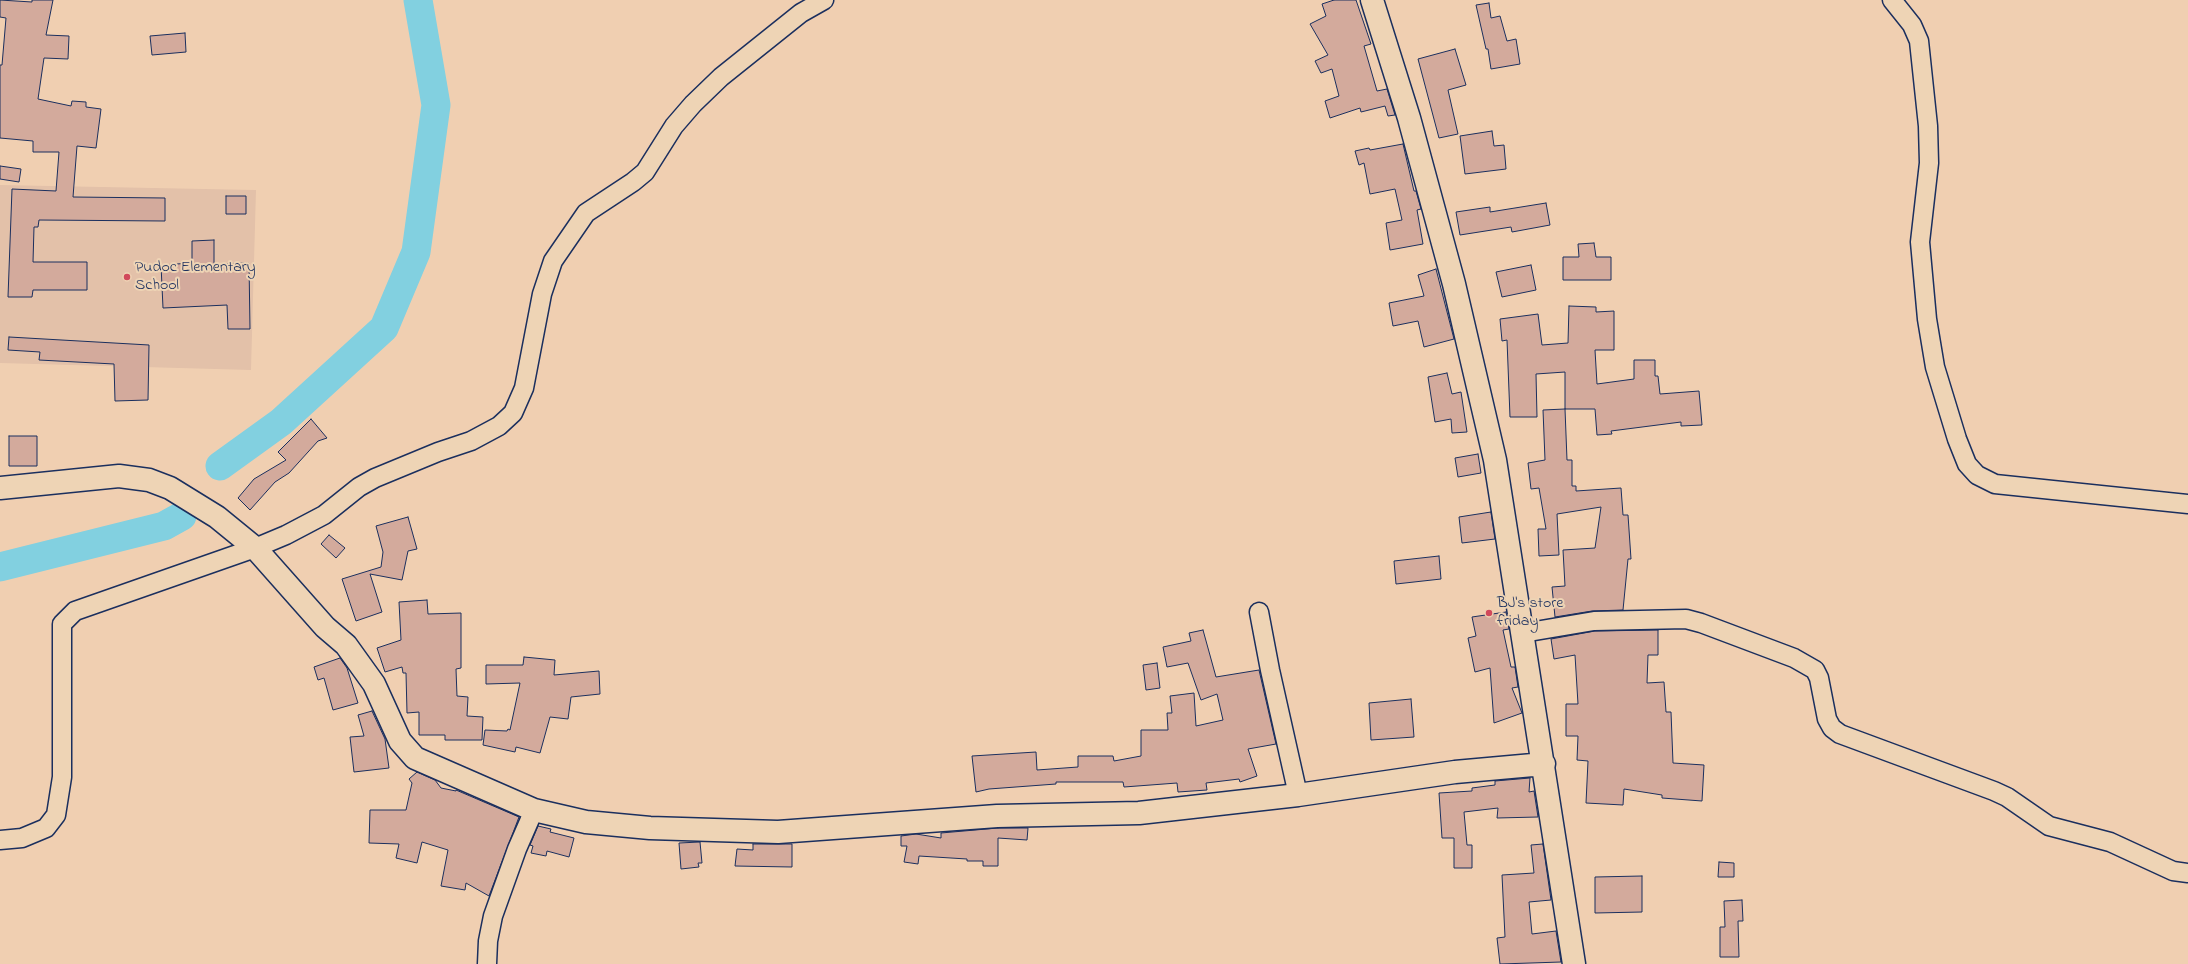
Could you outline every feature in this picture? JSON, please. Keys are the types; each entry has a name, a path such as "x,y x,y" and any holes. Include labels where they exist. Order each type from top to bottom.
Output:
{"street":[{"path":"0,840 22,838 46,828 56,815 62,777 62,624 75,611 255,548 324,515 359,487 375,478 487,434 504,421 513,413 524,388 542,294 553,261 586,213 634,182 645,172 674,126 693,104 721,77 801,13 824,0"},
{"path":"1372,0 1409,118 1454,284 1495,460 1544,764 1574,964"},
{"path":"1892,0 1912,25 1919,41 1928,126 1929,163 1920,242 1927,319 1935,367 1957,439 1967,464 1977,475 1995,484 2188,504"},
{"path":"0,488 119,476 149,480 170,488 193,501 217,517 255,548 325,627 346,645 374,684 400,741 415,758 534,810 586,822 643,828 778,832 998,816 1139,813 1298,795 1455,772 1544,764"},
{"path":"1259,612 1270,670 1298,795"},
{"path":"1523,633 1594,621 1686,619 1708,625 1794,658 1815,670 1819,678 1827,719 1832,728 1840,734 1994,790 2007,797 2049,826 2110,842 2173,871 2188,873"},
{"path":"487,964 488,941 493,916 517,849 534,810"}],"shaded area":[{"name":"Pudoc Elementary School","path":"0,185 256,190 251,370 0,363"}],"building":[{"path":"0,0 32,2 32,0 53,0 46,35 69,36 68,59 44,58 38,99 71,106 72,101 86,102 86,107 101,109 96,148 77,146 73,197 165,198 165,221 39,220 38,227 34,227 33,262 87,262 87,290 33,290 32,297 8,297 12,189 56,191 59,152 33,152 33,141 0,138 0,65 2,65 6,18 0,17"},
{"path":"1334,0 1356,0 1371,44 1364,46 1377,91 1387,89 1395,115 1388,116 1385,106 1361,112 1360,108 1330,118 1325,101 1339,96 1332,69 1321,73 1315,61 1328,55 1310,24 1326,16 1322,4"},
{"path":"1489,3 1491,18 1500,16 1507,41 1516,39 1520,64 1491,69 1488,49 1486,49 1476,5"},
{"path":"185,33 186,52 152,55 150,36"},
{"path":"1455,49 1466,85 1448,90 1458,134 1439,138 1418,59"},
{"path":"1492,131 1494,146 1504,145 1506,169 1465,174 1460,136"},
{"path":"1403,144 1414,191 1416,191 1421,209 1417,210 1423,244 1390,250 1386,223 1402,220 1395,189 1370,194 1364,163 1359,165 1355,151"},
{"path":"0,166 21,169 19,182 0,179"},
{"path":"226,196 246,196 246,214 226,214"},
{"path":"1546,203 1550,225 1512,232 1511,227 1460,235 1456,212 1490,207 1490,212"},
{"path":"214,240 214,264 249,263 250,329 228,329 227,305 163,308 161,265 192,263 192,241"},
{"path":"1594,243 1596,257 1611,257 1611,280 1563,280 1563,257 1579,257 1578,244"},
{"path":"1531,265 1536,290 1502,297 1496,272"},
{"path":"1436,269 1454,339 1424,347 1418,321 1393,326 1389,303 1424,296 1418,275"},
{"path":"1569,306 1596,307 1596,312 1614,311 1614,350 1595,350 1597,384 1634,379 1634,360 1655,360 1655,376 1658,376 1660,394 1699,391 1702,425 1681,426 1681,422 1611,431 1612,434 1597,435 1595,409 1565,409 1565,372 1536,374 1537,417 1510,417 1507,340 1502,341 1500,319 1538,314 1542,345 1568,343"},
{"path":"9,337 149,345 148,400 115,401 114,364 39,360 40,352 8,350"},
{"path":"1447,373 1452,394 1461,392 1467,432 1452,433 1451,419 1435,422 1428,377"},
{"path":"1565,409 1567,460 1572,460 1572,486 1576,486 1576,491 1621,488 1623,515 1628,515 1631,559 1628,559 1623,610 1592,611 1555,617 1552,587 1565,586 1563,550 1595,548 1601,507 1557,514 1559,555 1539,556 1538,529 1546,529 1539,488 1531,489 1528,463 1545,460 1543,410"},
{"path":"311,419 327,438 318,441 289,473 275,482 250,510 238,498 254,479 286,460 278,452"},
{"path":"9,436 37,436 37,466 9,466"},
{"path":"1478,454 1481,473 1458,477 1455,458"},
{"path":"1491,512 1495,539 1462,543 1459,517"},
{"path":"408,517 417,549 408,551 402,580 370,574 382,612 356,621 342,579 381,567 383,552 376,526"},
{"path":"329,535 345,548 336,558 321,544"},
{"path":"1439,556 1441,579 1396,584 1394,561"},
{"path":"427,600 428,614 461,613 461,668 456,669 457,696 468,697 467,716 483,717 482,740 445,740 445,735 419,735 419,712 407,713 406,673 403,673 402,667 385,672 377,648 401,640 399,602"},
{"path":"1506,612 1509,629 1503,630 1511,667 1515,667 1518,687 1512,688 1522,713 1494,723 1490,668 1475,672 1468,638 1476,636 1472,617"},
{"path":"1203,630 1216,677 1259,670 1276,744 1248,749 1257,776 1240,782 1239,779 1206,783 1207,790 1178,792 1177,783 1124,787 1123,782 1056,782 1056,784 989,789 976,792 972,756 1036,752 1037,770 1078,767 1078,756 1113,756 1114,761 1141,756 1141,730 1168,730 1167,713 1172,713 1170,696 1194,693 1196,726 1223,720 1217,694 1201,700 1188,663 1167,667 1163,647 1191,641 1189,633"},
{"path":"1658,630 1658,655 1648,655 1647,683 1664,682 1666,712 1671,712 1673,763 1704,765 1702,801 1662,798 1662,795 1624,789 1623,805 1586,803 1588,761 1577,760 1578,736 1566,736 1566,704 1578,704 1575,655 1554,659 1551,639 1595,631"},
{"path":"524,657 555,660 554,675 599,671 600,694 571,697 568,719 550,717 540,753 516,747 515,752 483,745 485,730 510,730 520,683 486,684 486,665 523,665"},
{"path":"340,658 347,668 358,703 333,710 324,678 318,680 314,667"},
{"path":"1157,663 1160,688 1146,690 1143,665"},
{"path":"1411,699 1414,737 1371,740 1369,703"},
{"path":"372,711 385,739 389,768 354,772 350,737 364,736 358,715"},
{"path":"417,772 435,780 441,788 456,790 519,817 489,896 466,883 465,890 441,886 448,850 422,842 417,863 396,858 399,844 369,843 370,810 406,810 412,783 409,779"},
{"path":"1530,778 1529,792 1534,791 1538,817 1497,818 1498,808 1464,812 1467,845 1472,845 1472,868 1454,868 1454,838 1442,838 1439,793 1472,791 1472,788 1495,785 1495,781"},
{"path":"538,826 551,829 550,832 574,838 569,857 547,851 546,856 531,853 533,846 530,845"},
{"path":"998,828 1028,828 1027,840 998,838 998,866 983,866 983,861 967,861 967,859 919,856 918,864 904,862 907,846 901,846 901,836 916,834 941,838 941,833"},
{"path":"700,842 702,863 698,863 699,867 681,869 679,843"},
{"path":"753,844 792,844 792,867 735,866 737,849 753,850"},
{"path":"1543,844 1551,900 1529,902 1532,934 1556,931 1561,962 1500,964 1497,938 1505,937 1502,875 1534,873 1531,845"},
{"path":"1719,862 1734,863 1734,877 1718,877"},
{"path":"1642,876 1642,912 1595,913 1595,877"},
{"path":"1742,900 1743,921 1738,921 1739,957 1720,957 1720,927 1725,927 1724,901"}],"waterway":[{"path":"220,466 281,422 384,328 416,252 436,105 418,0"},
{"path":"0,567 164,526 182,516"}],"place":[{"name":"Pudoc Elementary School","path":"127,277"},
{"name":"BJ's store friday","path":"1489,613"}]}
